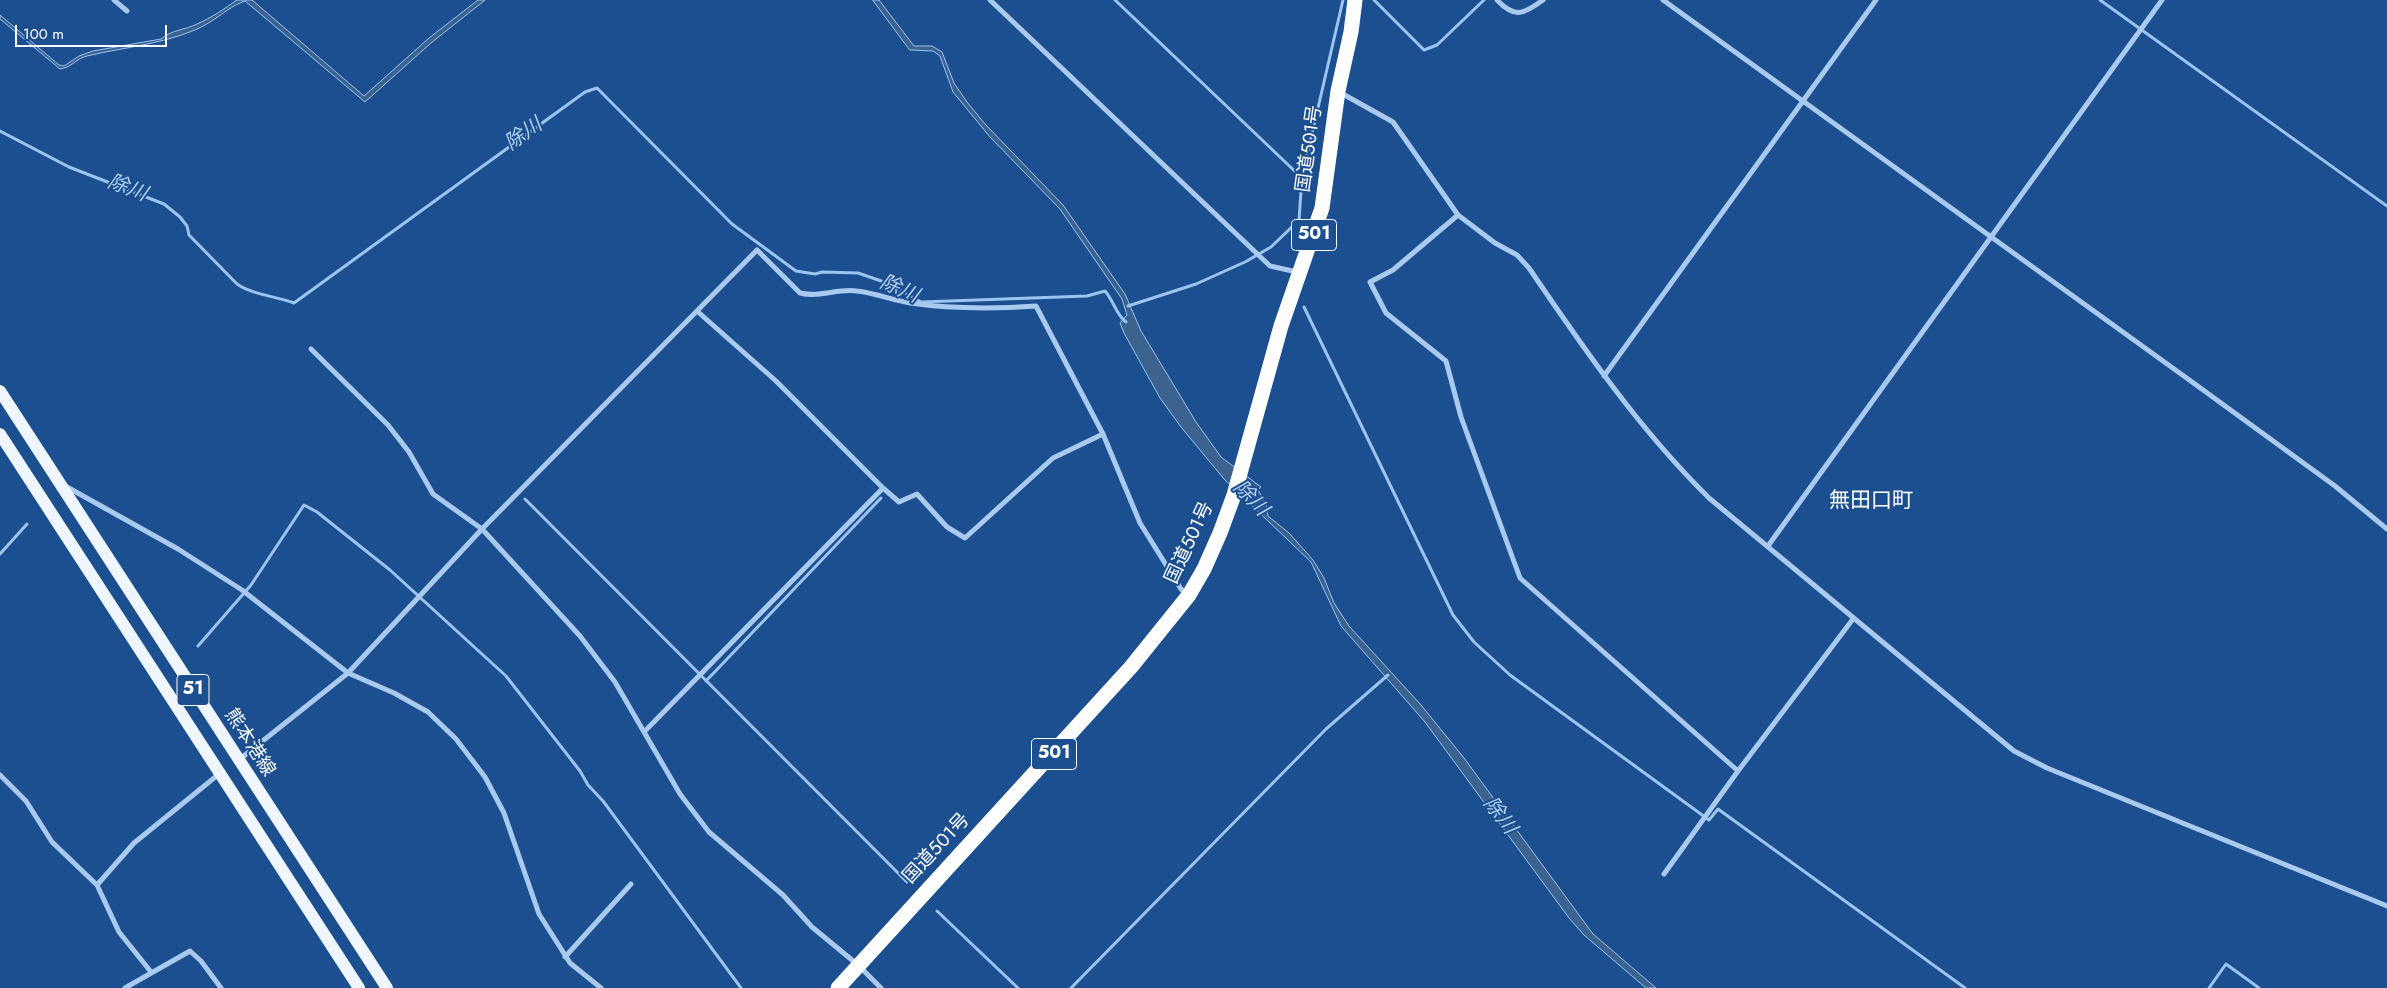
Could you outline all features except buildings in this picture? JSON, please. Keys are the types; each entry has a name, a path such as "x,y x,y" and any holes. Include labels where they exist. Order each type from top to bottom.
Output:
{"highway":[{"name":"国道501号","path":"838,988 1132,667 1189,595 1220,533 1234,495 1282,326 1322,208 1338,91 1351,32 1355,0"}],"main road":[{"name":"熊本港線","path":"0,391 238,761 387,988"},
{"name":"51","path":"0,434 359,988"}],"street":[{"path":"114,0 127,11"},
{"path":"990,0 1270,266 1300,272"},
{"path":"1497,0 1517,14 1527,12 1543,0"},
{"path":"1663,0 1989,238 2327,480 2387,529"},
{"path":"1604,376 1876,0"},
{"path":"1768,546 2162,0"},
{"path":"1338,91 1393,122 1458,215 1517,256 1529,268 1604,376 1677,466 1709,498 2014,751 2047,768 2387,906"},
{"path":"1458,215 1393,270 1370,282 1386,313 1446,361 1461,417 1520,578 1738,771"},
{"path":"238,761 348,673 482,529 757,250 800,293 808,295 856,290 907,302 941,307 978,310 1036,306 1102,434 1140,523 1181,589 1189,595"},
{"path":"697,311 776,382 899,502 916,494 947,528 965,538 1053,458 1102,434"},
{"path":"311,349 388,425 409,452 433,494 482,529 580,636 615,682 680,794 709,832 783,895 812,927 858,965 881,988"},
{"path":"61,484 178,549 242,590 348,673 394,693 428,712 456,740 479,770 504,813 539,914 570,963 601,988"},
{"path":"645,731 883,488"},
{"path":"1664,874 1738,771 1853,619"},
{"path":"96,886 134,843 219,774"},
{"path":"0,775 26,801 52,842 96,886 119,932 151,972"},
{"path":"566,957 631,884"},
{"path":"124,988 190,950 201,961 221,988"}],"water":[{"path":"237,0 252,0 364,96 429,38 478,0 485,0 431,43 365,102 245,1 202,27 181,35 87,56 60,69 0,19 0,15 59,65 64,66 79,56 93,51 161,39 169,34 202,22"},
{"path":"873,0 879,0 914,46 932,46 942,52 954,83 967,102 985,124 1063,205 1125,294 1141,331 1196,422 1221,457 1261,487 1258,490 1266,504 1268,516 1289,533 1313,560 1324,578 1334,603 1349,626 1421,705 1464,758 1593,934 1656,988 1646,988 1584,935 1569,918 1425,722 1341,626 1311,562 1224,479 1181,427 1160,398 1120,323 1127,315 1122,299 1060,209 990,137 953,92 940,56 933,51 910,50"}],"waterway":[{"path":"1115,0 1301,177"},
{"path":"1128,306 1196,284 1245,262 1271,247 1299,220 1302,177 1343,0"},
{"path":"1374,0 1424,50 1437,45 1484,0"},
{"path":"2100,0 2387,206"},
{"name":"除川","path":"0,131 69,167 164,204 180,217 187,226 189,235 237,284 257,293 294,303 585,92 597,88 732,224 796,271 815,274 822,272 858,273 887,283 921,302 1087,296 1105,291 1120,316 1126,322"},
{"path":"1304,307 1453,615 1474,642 1510,675 1709,820 1718,809 1965,988"},
{"path":"706,681 881,498"},
{"path":"525,499 907,882"},
{"path":"198,646 251,585 304,505 317,512 390,570 506,676 580,771 588,785 603,801 741,988"},
{"path":"0,554 27,524"},
{"path":"1071,988 1326,729 1388,675"},
{"path":"937,911 1018,988"},
{"path":"2209,988 2226,964 2259,988"}],"district":[{"name":"無田口町","path":"1871,502"}]}
